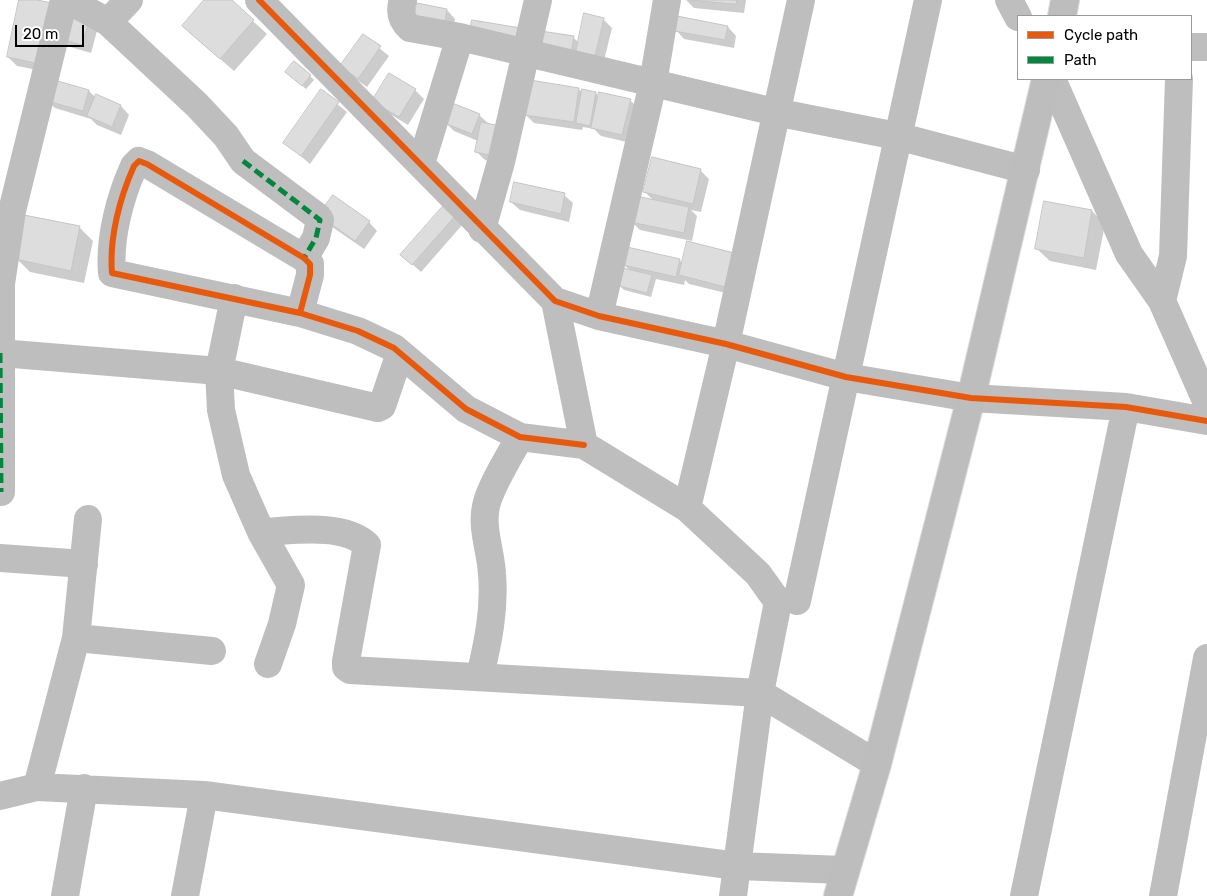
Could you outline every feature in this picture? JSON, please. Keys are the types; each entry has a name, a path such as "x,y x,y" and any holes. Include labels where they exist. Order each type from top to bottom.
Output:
{"main road":[{"path":"1062,15 1066,0"},
{"path":"841,883 877,764 971,398 1046,80"}],"street":[{"path":"1,492 1,284 12,211 66,0 108,22 196,105 226,136 243,161 320,220 316,238 304,258"},
{"path":"108,22 129,0"},
{"path":"259,0 422,164 482,229 555,301 599,316 726,344 846,377 971,398 1126,406 1207,421"},
{"path":"403,0 401,15 404,23 410,28 460,37 776,112 897,136 1026,170"},
{"path":"482,229 527,53 538,0"},
{"path":"599,316 652,82 667,0"},
{"path":"687,508 726,344 801,0"},
{"path":"797,601 928,0"},
{"path":"1009,0 1017,15"},
{"path":"422,164 460,37"},
{"path":"1192,47 1207,47"},
{"path":"1052,80 1129,254 1162,301 1207,403"},
{"path":"1162,301 1173,256 1179,80"},
{"path":"300,313 310,275 310,264 304,258 139,161 134,166 128,178 120,205 112,247 112,272 300,313 358,331 400,353 466,409 520,437 584,446 687,508 758,574 778,602 760,694 733,896"},
{"path":"234,298 218,371 221,410 236,476 261,532 291,586 282,624 268,664"},
{"path":"555,301 584,446"},
{"path":"0,353 218,371 378,408 382,406 400,353"},
{"path":"1024,896 1126,406"},
{"path":"480,676 489,640 493,605 492,573 484,518 486,504 520,437"},
{"path":"37,787 76,638 88,519"},
{"path":"261,532 322,529 361,539 367,544 346,667 350,670 480,676 760,694 877,764"},
{"path":"0,558 84,564"},
{"path":"76,638 212,650"},
{"path":"1163,896 1207,658"},
{"path":"0,796 37,787 204,795 737,866 841,883"},
{"path":"65,896 84,788"},
{"path":"186,896 204,795"}],"building":[{"path":"19,0 37,0 52,3 40,64 7,57"},
{"path":"204,0 232,0 254,20 220,59 182,26"},
{"path":"690,0 737,0 736,4"},
{"path":"417,3 447,9 443,32 413,26"},
{"path":"65,10 90,17 82,45 57,38"},
{"path":"584,13 604,18 593,65 574,61"},
{"path":"677,16 728,26 725,40 674,31"},
{"path":"472,20 527,29 524,46 469,36"},
{"path":"541,31 574,36 571,55 538,50"},
{"path":"363,34 381,46 358,79 340,66"},
{"path":"294,61 311,75 302,86 285,72"},
{"path":"389,73 416,89 399,117 372,101"},
{"path":"51,79 89,90 83,111 44,100"},
{"path":"530,80 579,88 574,122 524,115"},
{"path":"321,89 339,102 301,156 283,143"},
{"path":"582,89 596,92 590,126 576,123"},
{"path":"599,92 631,99 622,135 591,128"},
{"path":"96,94 121,105 112,127 87,116"},
{"path":"452,103 480,114 472,134 444,123"},
{"path":"481,122 505,127 499,157 475,152"},
{"path":"652,157 701,169 693,204 643,192"},
{"path":"514,182 565,193 561,214 510,202"},
{"path":"333,195 370,221 355,241 318,215"},
{"path":"636,196 689,207 684,233 630,222"},
{"path":"1044,201 1092,210 1084,258 1035,249"},
{"path":"444,205 456,215 412,265 400,255"},
{"path":"24,215 80,226 71,271 15,259"},
{"path":"687,241 738,254 729,288 679,275"},
{"path":"627,247 680,259 676,277 623,265"},
{"path":"623,268 652,275 647,293 619,286"}],"marked path":[{"path":"243,161 320,220 316,238 304,258"},
{"path":"0,353 1,492"}],"cycle path":[{"path":"259,0 555,301 599,316 726,344 846,377 971,398 1126,407 1207,421"},
{"path":"300,313 310,275 310,264 304,258 147,164 139,161 134,166 124,191 114,232 112,273 300,313 358,331 394,348 466,409 520,437 584,445"}]}
